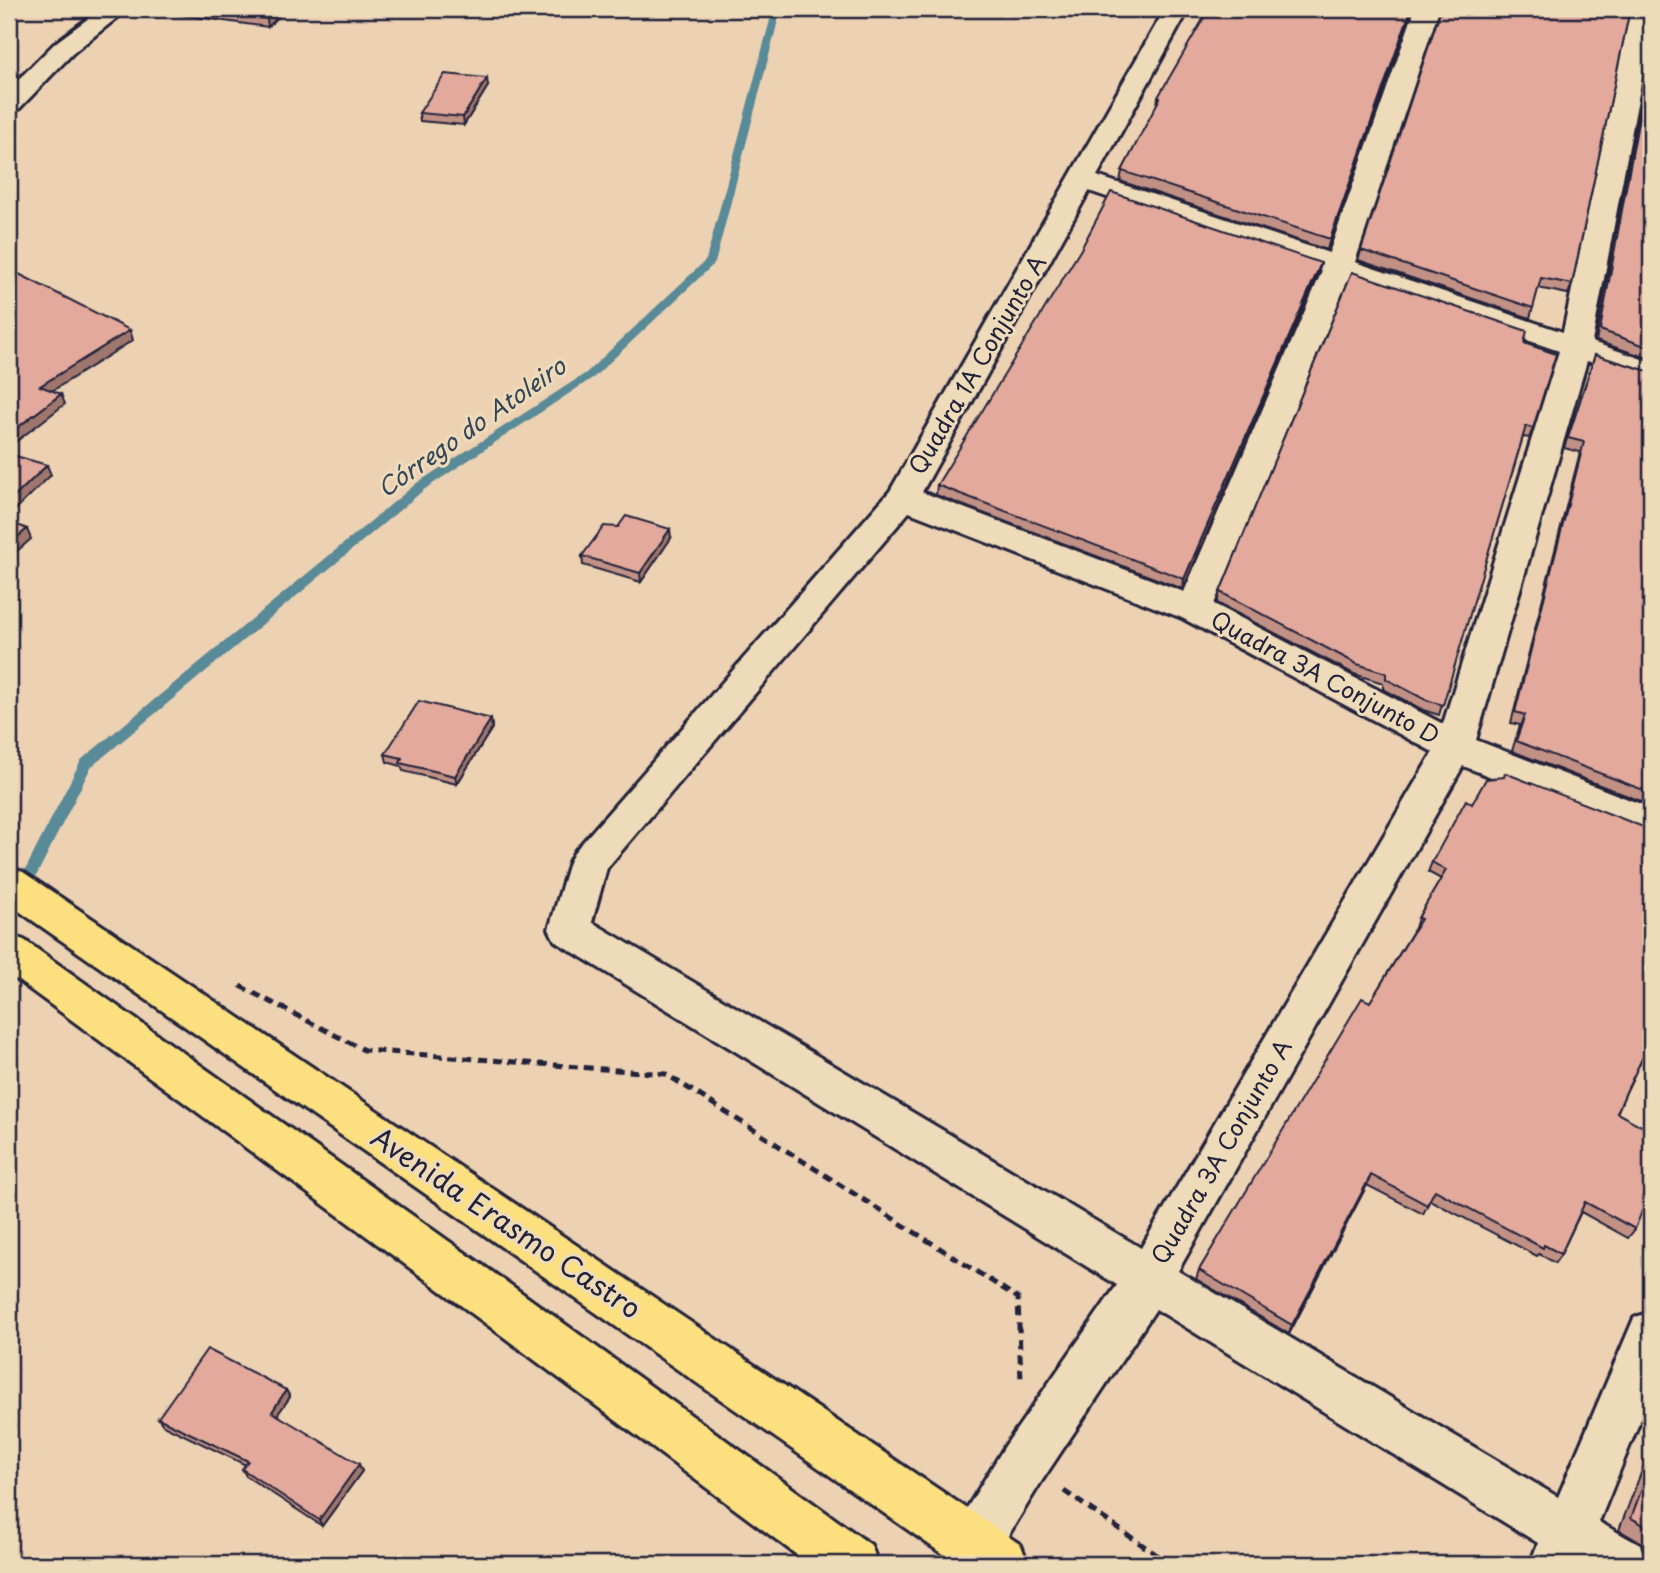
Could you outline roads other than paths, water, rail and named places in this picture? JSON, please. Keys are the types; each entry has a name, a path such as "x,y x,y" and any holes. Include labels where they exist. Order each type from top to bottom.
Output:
{"main road":[{"name":"Avenida Erasmo Castro","path":"9,883 988,1554"},
{"path":"9,952 502,1307 852,1564"}],"street":[{"path":"9,104 64,48 116,9"},
{"name":"Quadra 1A Conjunto A","path":"1177,9 903,497 1194,609"},
{"path":"1194,609 1339,266 1427,9"},
{"name":"Quadra 3A Conjunto A","path":"1620,1564 1562,1549 1149,1278 1455,747 1576,345 1643,9"},
{"path":"1083,180 1651,372"},
{"path":"903,497 589,862 570,929 1149,1278 1023,1464 988,1554"},
{"name":"Quadra 3A Conjunto D","path":"1194,609 1455,747 1651,824"},
{"path":"1562,1549 1651,1334"}],"waterway":[{"name":"Córrego do Atoleiro","path":"9,916 86,764 421,486 590,375 711,261 777,9"}]}
